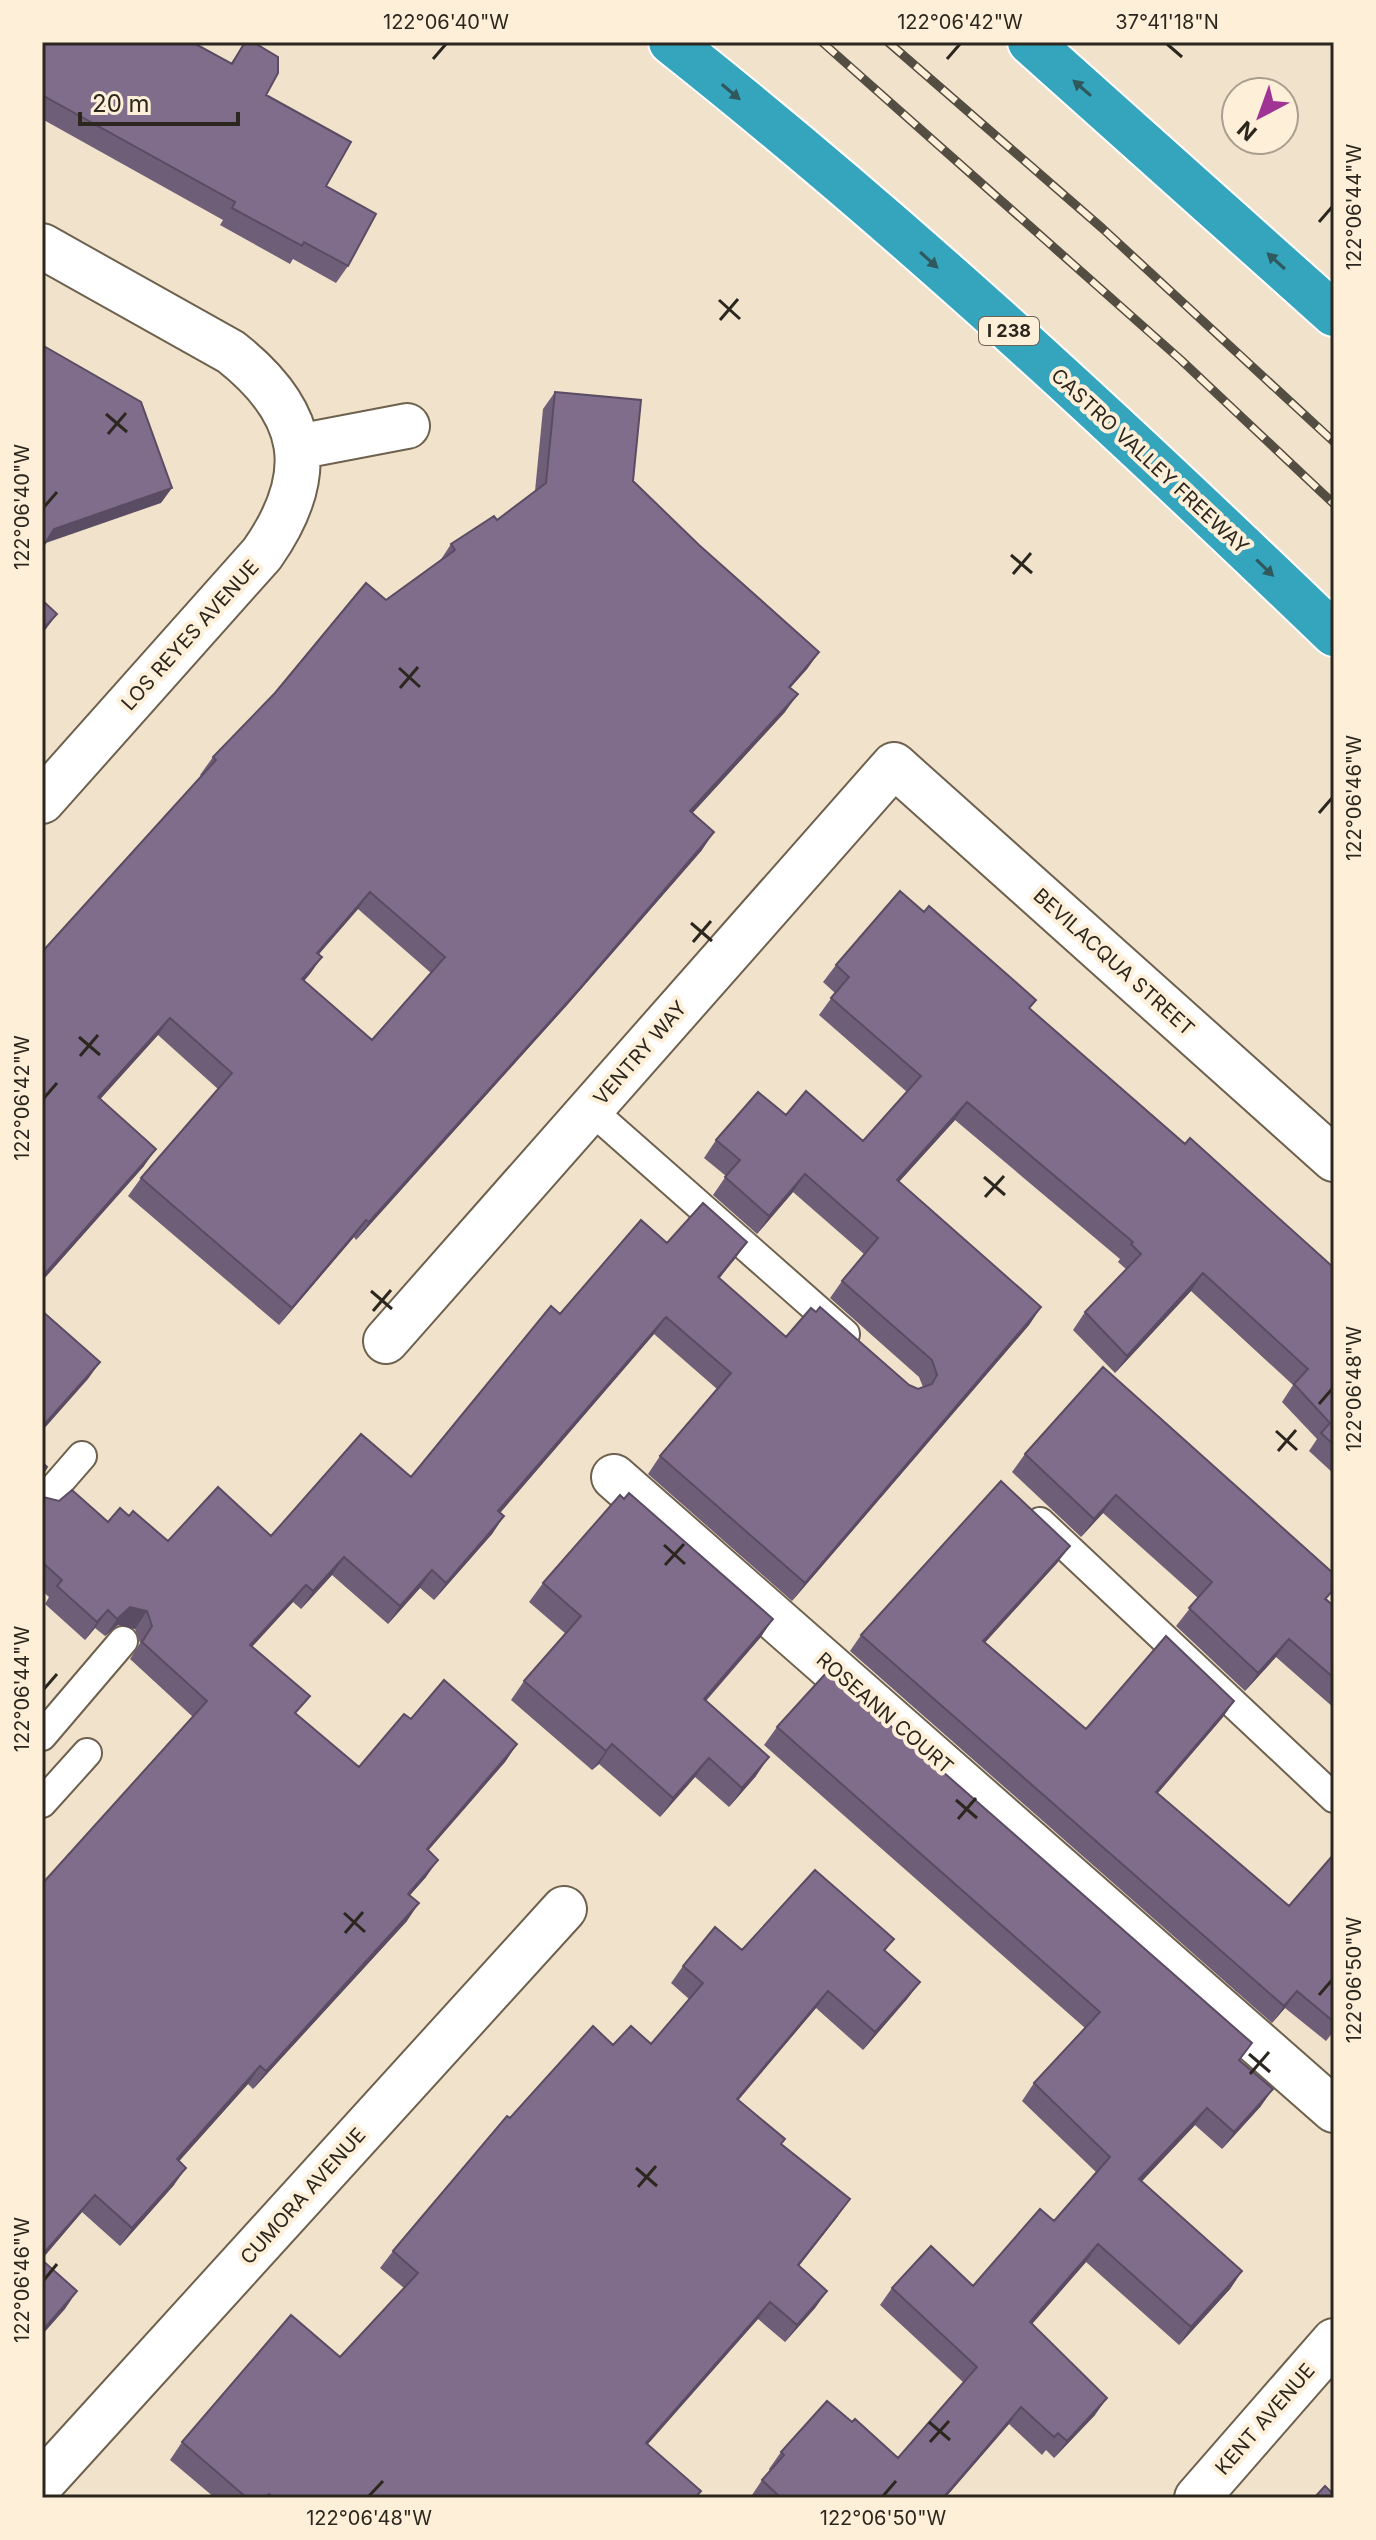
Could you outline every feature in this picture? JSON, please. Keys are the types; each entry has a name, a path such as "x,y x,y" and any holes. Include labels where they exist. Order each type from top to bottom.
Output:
{"highway":[{"path":"1030,42 1334,314"},
{"name":"CASTRO VALLEY FREEWAY","path":"673,45 858,197 1010,332 1200,505 1334,634"}],"street":[{"name":"LOS REYES AVENUE","path":"42,246 231,352 249,366 278,396 291,421 297,447 297,475 289,504 278,531 262,554 42,801"},
{"path":"297,447 407,426"},
{"name":"VENTRY WAY","path":"386,1341 894,765"},
{"name":"BEVILACQUA STREET","path":"894,765 1334,1159"},
{"name":"ROSEANN COURT","path":"614,1477 1334,2110"},
{"name":"CUMORA AVENUE","path":"42,2483 564,1909"},
{"name":"KENT AVENUE","path":"1197,2498 1334,2341"},
{"path":"42,2492 49,2498"}],"lane":[{"path":"590,1109 861,1348"},
{"path":"42,1502 82,1456"},
{"path":"1021,1504 1334,1798"},
{"path":"42,1736 123,1641"},
{"path":"42,1803 87,1753"}],"building":[{"path":"42,42 192,42 232,64 245,42 253,42 278,57 278,73 266,95 351,142 326,186 376,214 348,266 304,242 302,246 232,208 235,202 42,95"},
{"path":"42,345 141,402 172,488 54,529 42,548"},
{"path":"555,392 641,400 633,481 699,545 819,652 789,687 798,694 690,811 714,832 581,987 369,1222 366,1220 292,1308 141,1178 232,1073 170,1018 98,1097 156,1149 42,1277 42,952 216,760 213,757 275,693 366,583 386,600 455,550 451,544 494,516 497,520 546,483","holes":["370,892 445,957 372,1040 302,979 322,957 317,953"]},
{"path":"42,600 57,614 42,630"},
{"path":"900,891 924,912 929,906 1036,1000 1029,1008 1185,1144 1190,1138 1334,1268 1334,1445 1321,1433 1330,1423 1294,1384 1308,1369 1203,1273 1127,1356 1085,1312 1141,1254 1131,1244 1133,1242 967,1102 897,1180 1041,1307 805,1583 660,1456 731,1373 666,1317 498,1511 504,1516 446,1583 432,1570 400,1606 344,1557 313,1591 306,1585 250,1645 310,1696 295,1713 359,1767 404,1714 411,1719 444,1680 517,1744 427,1849 438,1860 408,1894 419,1903 266,2071 260,2066 177,2159 186,2168 132,2228 95,2195 42,2255 42,1884 207,1701 142,1642 152,1626 147,1611 130,1607 117,1619 108,1610 97,1622 57,1586 62,1580 42,1562 42,1495 59,1501 72,1490 108,1522 120,1508 129,1516 133,1511 168,1541 218,1487 271,1536 361,1434 411,1477 551,1306 560,1314 641,1220 667,1243 703,1203 747,1242 718,1277 786,1337 811,1308 816,1312 820,1307 909,1385 918,1389 932,1384 937,1375 932,1360 842,1281 878,1238 805,1174 769,1216 725,1177 740,1160 716,1140 758,1092 786,1115 806,1091 863,1141 921,1076 831,998 849,977 836,965"},
{"path":"42,1311 100,1362 42,1427"},
{"path":"1103,1367 1334,1574 1334,1589 1325,1599 1334,1606 1334,1678 1289,1639 1258,1673 1189,1608 1212,1582 1116,1495 1094,1519 1025,1454"},
{"path":"1001,1481 1070,1546 983,1641 1086,1729 1166,1636 1234,1701 1156,1792 1289,1906 1334,1854 1334,2022 1297,1991 1284,2006 861,1635"},
{"path":"629,1493 773,1619 704,1699 769,1757 742,1788 709,1758 673,1798 612,1744 606,1751 524,1681 581,1616 543,1583 620,1495 624,1499"},
{"path":"828,1671 1252,2043 1239,2060 1273,2089 1234,2132 1207,2108 1139,2179 1242,2271 1191,2327 1098,2244 1030,2322 1107,2398 1067,2441 1058,2433 1054,2437 1021,2407 943,2498 781,2498 762,2480 784,2455 781,2452 827,2401 852,2422 855,2419 898,2458 977,2367 892,2288 931,2246 973,2286 1040,2209 1054,2221 1110,2157 1034,2083 1100,2012 777,1727"},
{"path":"815,1870 894,1939 884,1950 920,1982 875,2032 828,1991 737,2099 785,2139 781,2144 850,2199 798,2265 827,2291 797,2325 770,2302 646,2443 701,2491 695,2498 274,2498 269,2494 265,2498 247,2498 182,2442 291,2315 340,2357 418,2273 393,2251 507,2116 510,2118 593,2026 613,2045 631,2026 651,2044 703,1983 683,1966 715,1927 742,1950"},
{"path":"42,2260 77,2291 42,2331"},
{"path":"1325,2486 1334,2498 1314,2498"}],"railway":[{"path":"822,42 1181,360 1334,504"},
{"path":"888,42 1102,228 1334,442"}]}
